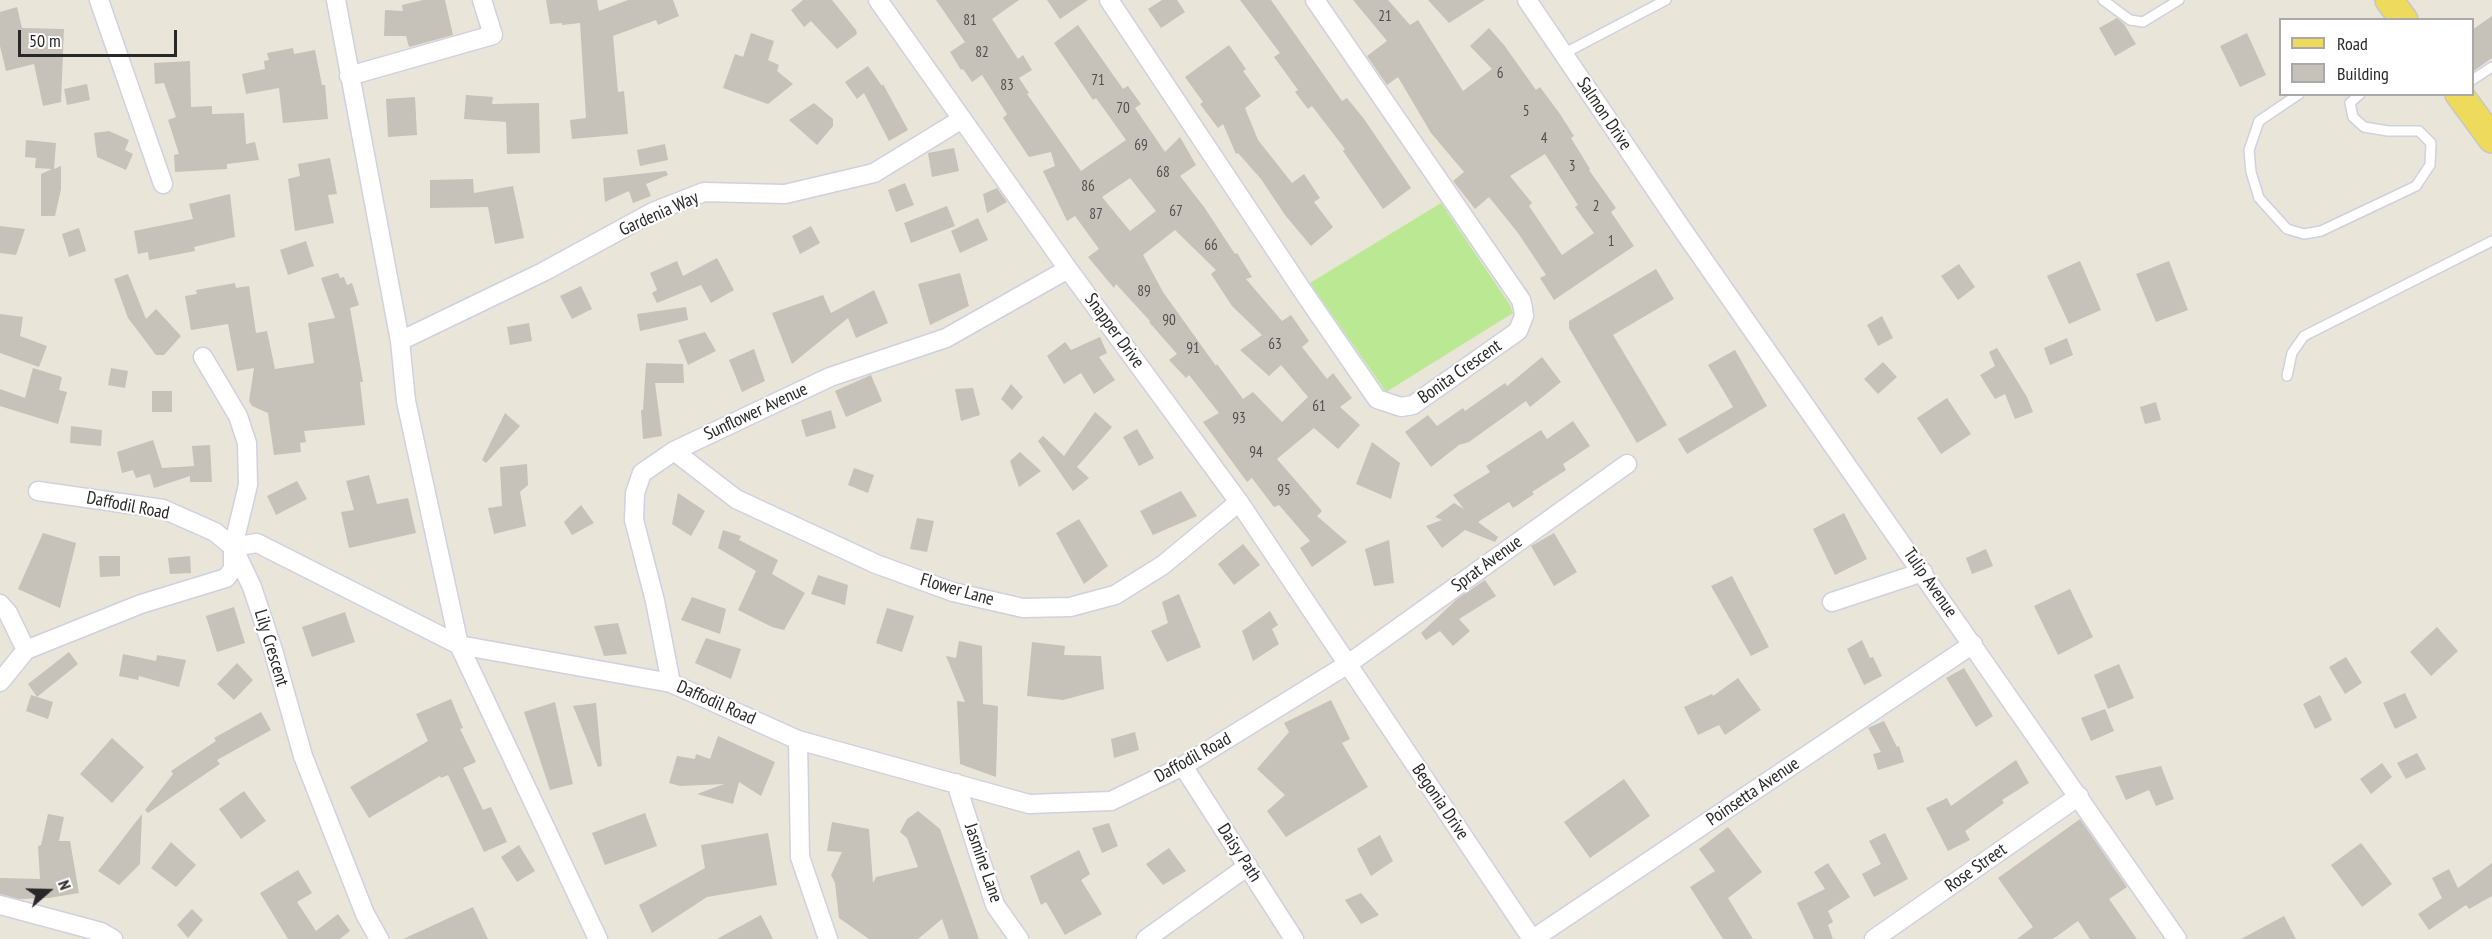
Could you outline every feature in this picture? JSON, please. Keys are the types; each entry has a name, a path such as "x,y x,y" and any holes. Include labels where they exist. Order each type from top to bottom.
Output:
{"main road":[{"path":"2390,0 2403,18"},
{"path":"2460,96 2492,139"}],"street":[{"path":"99,0 163,184"},
{"path":"336,0 400,342 406,401 459,645 598,939"},
{"path":"349,76 493,35 482,0"},
{"name":"Snapper Drive","path":"878,0 1068,269 1239,502 1348,664"},
{"name":"Bonita Crescent","path":"1109,0 1377,399 1401,407 1413,405 1518,331 1524,316 1524,308 1521,300 1316,0"},
{"name":"Salmon Drive","path":"1527,0 1682,229"},
{"name":"Gardenia Way","path":"400,342 543,272 663,208 704,192 785,195 874,173 962,119"},
{"name":"Tulip Avenue","path":"1682,229 2177,939"},
{"name":"Sunflower Avenue","path":"671,683 655,601 634,520 635,493 642,473 674,451 830,377 946,338 1068,269"},
{"path":"0,682 26,650 141,604 226,578 233,569 233,547 248,485 247,443 238,416 203,357"},
{"name":"Flower Lane","path":"674,451 735,499 876,564 953,592 1023,608 1070,607 1115,595 1163,565 1239,502"},
{"name":"Sprat Avenue","path":"1348,664 1627,464"},
{"name":"Daffodil Road","path":"38,491 163,509 215,532 233,547 257,543 459,645 671,683 798,740 1029,804 1111,801 1183,766 1348,664"},
{"name":"Lily Crescent","path":"233,547 252,587 273,650 303,756 365,914 380,939"},
{"path":"1832,602 1923,572"},
{"path":"0,604 8,613 26,650"},
{"name":"Poinsetta Avenue","path":"1532,939 1973,644"},
{"name":"Begonia Drive","path":"1348,664 1532,939"},
{"path":"798,740 800,856 828,939"},
{"name":"Daisy Path","path":"1183,766 1294,939"},
{"name":"Jasmine Lane","path":"956,783 995,905 1019,939"},
{"name":"Rose Street","path":"1874,939 2079,796"},
{"path":"1146,939 1248,867"},
{"path":"0,905 101,932 113,939"}],"lane":[{"path":"1563,54 1666,0"},
{"path":"2103,0 2130,20 2143,22 2179,0"},
{"path":"2474,79 2492,67"},
{"path":"2296,96 2259,121 2249,150 2251,172 2259,198 2287,229 2304,234 2321,231 2416,186 2430,165 2431,143 2419,131 2388,131 2364,127 2353,117 2350,103 2358,96"},
{"path":"2287,376 2292,353 2304,336 2492,241"}],"green space":[{"path":"1441,203 1510,305 1513,313 1386,392 1310,283"}],"building":[{"path":"423,0 445,0 453,35 409,47 406,36 384,36 385,10 403,11 402,5"},
{"path":"546,0 597,0 599,11 628,0 673,0 679,16 658,25 656,20 613,36 618,92 624,91 628,134 572,139 570,120 586,118 580,23 550,24"},
{"path":"803,0 832,0 857,34 837,49 811,21 804,27 791,10"},
{"path":"936,0 1019,0 992,19 1018,59 1023,55 1032,70 1019,78 1029,93 1027,94 1081,171 1126,140 1096,98 1093,100 1054,43 1078,25 1123,89 1128,86 1141,104 1135,108 1165,152 1180,137 1196,165 1180,176 1235,254 1237,253 1252,277 1246,279 1282,321 1291,315 1309,341 1302,347 1327,379 1333,373 1352,398 1340,407 1360,425 1338,449 1314,428 1277,459 1322,511 1317,516 1347,542 1312,567 1300,548 1310,541 1279,505 1274,507 1252,478 1247,482 1203,422 1219,413 1189,375 1186,378 1169,360 1177,354 1150,321 1116,284 1114,288 1088,257 1099,249 1075,216 1067,221 1043,171 1055,166 1051,152 1029,157 1003,118 1007,114 982,75 972,82 963,69 961,70 950,52 965,42","holes":["1130,178 1156,211 1130,231 1102,197","1175,230 1216,270 1211,274 1232,306 1262,335 1240,350 1269,376 1281,365 1308,397 1282,422 1253,392 1243,399 1217,364 1216,366 1163,292 1143,255"]},
{"path":"1047,0 1088,0 1060,19"},
{"path":"1162,0 1177,0 1185,12 1161,28 1148,9"},
{"path":"1240,0 1271,0 1342,101 1347,98 1364,119 1411,188 1383,209 1343,151 1345,149 1312,106 1308,109 1295,92 1298,90 1274,57 1280,53"},
{"path":"1353,0 1388,0 1410,25 1418,20 1463,91 1492,69 1470,46 1489,28 1536,90 1540,87 1560,114 1574,136 1571,138 1589,170 1616,208 1611,212 1634,246 1554,300 1540,278 1546,275 1518,233 1489,197 1475,209 1453,181 1464,172 1431,133 1398,77 1387,85 1367,56 1387,41","holes":["1545,154 1578,205 1575,207 1594,233 1562,255 1529,206 1532,203 1510,176"]},
{"path":"1428,0 1485,0 1449,23"},
{"path":"17,7 22,28 64,29 61,102 43,106 34,64 6,71 0,46 0,12"},
{"path":"2492,16 2492,58 2474,71 2474,29"},
{"path":"2117,18 2124,24 2136,44 2115,56 2099,28"},
{"path":"751,33 774,41 768,60 779,65 777,71 793,84 768,104 723,88 735,54 743,57"},
{"path":"2247,33 2266,75 2240,87 2220,46"},
{"path":"1229,45 1246,69 1243,71 1261,96 1245,108 1258,140 1292,183 1304,174 1320,198 1314,202 1333,227 1311,246 1285,215 1261,179 1238,153 1236,154 1223,124 1218,128 1200,104 1203,102 1185,77"},
{"path":"293,48 294,54 315,50 322,85 325,85 328,119 283,123 279,88 246,94 242,74 265,69 264,61 269,60 267,53"},
{"path":"190,61 191,107 212,106 212,114 244,113 246,144 255,142 259,160 227,164 227,169 175,172 174,155 179,154 168,120 176,117 164,83 155,84 154,63"},
{"path":"868,66 882,86 883,84 908,130 889,141 864,93 857,99 845,82"},
{"path":"87,84 90,100 67,105 64,89"},
{"path":"466,95 493,97 492,104 539,103 540,153 507,154 506,122 464,119"},
{"path":"415,97 417,135 388,137 386,99"},
{"path":"814,103 833,119 833,126 817,145 789,120"},
{"path":"109,131 129,140 125,150 133,154 126,170 97,157 94,133"},
{"path":"26,140 56,143 54,169 61,166 61,189 55,216 41,216 41,174 52,169 35,168 36,158 25,157"},
{"path":"665,144 668,160 640,166 637,150"},
{"path":"954,148 959,171 932,177 928,153"},
{"path":"330,158 337,194 328,195 334,223 295,231 288,179 300,176 298,164"},
{"path":"666,171 668,175 646,184 651,196 633,203 629,191 605,202 603,178"},
{"path":"473,179 474,193 513,186 524,238 495,244 488,207 430,208 430,180"},
{"path":"905,183 914,205 896,212 888,190"},
{"path":"997,188 1007,202 987,213 983,194"},
{"path":"230,194 235,237 194,247 195,251 149,260 148,252 138,254 134,231 193,219 189,204"},
{"path":"947,206 955,226 911,243 904,223"},
{"path":"978,218 988,240 960,253 951,231"},
{"path":"0,226 25,229 16,255 0,253"},
{"path":"811,226 820,243 800,254 792,236"},
{"path":"79,228 86,251 69,257 62,234"},
{"path":"306,241 314,266 288,275 280,250"},
{"path":"717,258 734,290 711,303 701,285 657,303 652,293 657,290 650,273 677,261 683,276"},
{"path":"2080,261 2101,310 2069,324 2047,276"},
{"path":"2169,261 2188,310 2156,322 2136,274"},
{"path":"1959,264 1975,287 1958,300 1941,276"},
{"path":"1656,269 1674,299 1613,335 1667,425 1637,443 1569,328 1569,321"},
{"path":"338,273 340,278 344,277 347,285 352,283 359,305 350,308 363,382 360,382 365,425 304,431 306,442 300,443 301,452 274,455 268,413 252,406 249,401 254,368 237,371 228,324 191,330 185,296 197,294 196,290 235,283 236,288 249,286 256,333 267,331 275,369 314,363 308,323 335,318 321,278"},
{"path":"960,273 969,306 930,325 918,284"},
{"path":"128,274 146,319 156,309 181,336 164,355 156,355 128,318 114,279"},
{"path":"581,286 592,309 572,319 560,296"},
{"path":"874,290 888,323 856,338 848,318 792,364 772,313 823,295 831,313"},
{"path":"686,307 688,320 640,331 637,314"},
{"path":"0,314 23,317 20,336 47,346 39,367 0,353"},
{"path":"1882,316 1893,338 1878,346 1867,325"},
{"path":"529,323 532,341 510,345 507,327"},
{"path":"705,332 716,351 688,365 678,340"},
{"path":"1100,337 1107,353 1099,357 1115,380 1094,394 1081,373 1064,384 1047,356 1065,342 1071,350"},
{"path":"2067,338 2073,355 2050,365 2044,348"},
{"path":"1997,348 2027,397 2033,412 2015,419 2005,394 1995,399 1980,375 1995,366 1989,352"},
{"path":"754,349 765,381 742,392 729,360"},
{"path":"1735,350 1767,406 1687,454 1678,439 1733,407 1708,365"},
{"path":"1542,357 1561,382 1530,407 1526,401 1469,442 1459,445 1431,467 1405,432 1428,415 1437,426 1463,408 1465,411 1505,383 1507,386"},
{"path":"1883,362 1897,377 1878,394 1864,379"},
{"path":"646,363 683,364 684,383 655,383 662,436 643,439 641,410 643,410"},
{"path":"33,368 62,377 59,390 67,392 58,424 0,406 0,389 25,398"},
{"path":"111,368 128,371 125,388 108,385"},
{"path":"871,375 882,401 846,417 835,391"},
{"path":"1011,384 1023,397 1012,410 1001,399"},
{"path":"973,388 980,415 961,421 955,389"},
{"path":"152,391 172,391 172,412 152,412"},
{"path":"1947,398 1971,434 1941,454 1917,418"},
{"path":"2156,402 2161,420 2145,424 2140,407"},
{"path":"831,410 836,428 806,437 801,420"},
{"path":"1095,412 1112,427 1077,467 1089,478 1073,491 1038,441 1043,436 1064,456"},
{"path":"505,413 520,426 486,463 482,460"},
{"path":"1573,421 1590,446 1563,464 1566,470 1532,492 1534,494 1513,508 1509,502 1478,522 1498,537 1495,542 1465,530 1442,548 1426,526 1442,520 1435,517 1454,503 1464,509 1453,495 1490,472 1486,466 1541,430 1547,439"},
{"path":"71,426 102,430 101,446 70,443"},
{"path":"1137,429 1154,458 1139,466 1123,437"},
{"path":"153,440 162,468 194,466 192,446 210,445 212,482 190,482 190,476 154,488 150,474 136,478 133,470 122,473 117,452"},
{"path":"1372,442 1400,463 1391,499 1356,484"},
{"path":"1020,452 1041,471 1019,487 1010,461"},
{"path":"527,464 528,485 520,492 526,526 494,534 488,508 502,506 500,467"},
{"path":"854,468 874,475 868,493 848,485"},
{"path":"369,475 377,504 408,498 416,533 349,548 341,512 354,510 346,481"},
{"path":"297,481 307,499 276,515 267,496"},
{"path":"1181,491 1197,516 1153,535 1140,511"},
{"path":"678,493 705,511 691,536 672,524"},
{"path":"581,505 594,523 572,535 564,522"},
{"path":"1844,513 1867,559 1835,575 1813,529"},
{"path":"917,518 934,521 927,552 910,549"},
{"path":"1079,519 1108,566 1084,584 1056,533"},
{"path":"723,530 741,536 739,540 778,560 772,574 805,593 784,630 772,627 738,610 756,571 718,548"},
{"path":"43,533 76,543 60,608 18,589"},
{"path":"1554,533 1577,572 1554,586 1531,546"},
{"path":"1389,540 1394,583 1374,586 1365,549"},
{"path":"1243,544 1260,565 1234,585 1218,564"},
{"path":"1986,549 1993,566 1972,574 1966,558"},
{"path":"99,556 120,556 120,576 100,577"},
{"path":"190,556 191,573 170,574 168,558"},
{"path":"818,575 848,585 845,605 811,594"},
{"path":"1732,576 1769,647 1751,656 1711,586"},
{"path":"1485,580 1496,596 1459,619 1470,631 1453,646 1440,631 1426,640 1421,633 1457,599"},
{"path":"2070,589 2093,637 2058,655 2034,606"},
{"path":"1179,594 1201,647 1167,662 1151,631 1168,623 1162,602"},
{"path":"692,597 726,609 720,634 681,620"},
{"path":"234,607 245,643 217,652 206,616"},
{"path":"887,608 914,616 902,652 876,643"},
{"path":"1270,611 1278,625 1272,629 1279,644 1253,661 1242,631"},
{"path":"345,612 355,642 312,657 302,627"},
{"path":"618,623 627,654 604,656 594,626"},
{"path":"2437,627 2458,651 2431,676 2410,652"},
{"path":"706,638 741,649 731,679 695,663"},
{"path":"1862,640 1882,676 1864,685 1847,649"},
{"path":"959,641 982,646 983,704 998,706 996,777 960,764 957,701 965,702 946,656 956,658"},
{"path":"1032,642 1065,646 1064,655 1101,656 1104,689 1063,700 1027,696"},
{"path":"69,652 78,664 37,697 28,684"},
{"path":"123,654 156,661 157,655 186,660 179,687 139,676 138,680 119,676"},
{"path":"2346,657 2362,683 2345,694 2329,667"},
{"path":"237,663 253,680 234,700 217,684"},
{"path":"2119,664 2134,698 2108,709 2094,675"},
{"path":"1964,668 1993,716 1976,727 1946,678"},
{"path":"1738,678 1761,710 1725,735 1719,725 1698,735 1684,707 1712,694 1713,696"},
{"path":"2405,693 2417,718 2395,729 2383,703"},
{"path":"31,695 53,702 48,719 26,711"},
{"path":"2320,695 2332,720 2315,729 2303,704"},
{"path":"451,699 463,728 460,729 476,762 463,768 483,810 491,807 507,842 484,852 448,775 441,778 440,776 369,818 350,787 428,741 416,714"},
{"path":"1331,700 1350,739 1342,743 1368,787 1286,837 1267,811 1285,795 1257,769 1289,732 1284,723"},
{"path":"555,702 573,784 550,790 524,712"},
{"path":"596,703 602,766 598,767 573,706"},
{"path":"2105,709 2114,731 2091,741 2081,718"},
{"path":"261,712 271,730 217,760 220,764 148,813 145,810 173,774 171,771 216,741 214,738"},
{"path":"1884,721 1897,747 1899,746 1904,762 1878,770 1873,754 1881,752 1868,728"},
{"path":"1135,732 1139,750 1114,758 1111,739"},
{"path":"718,736 775,762 761,796 739,782 733,804 697,794 724,784 680,786 669,783 677,756 695,759 696,754 710,759"},
{"path":"112,738 144,767 112,803 80,774"},
{"path":"2417,753 2426,769 2406,779 2397,763"},
{"path":"2016,760 2029,783 2002,800 2004,803 1965,831 1970,840 1948,851 1926,808 1947,798 1951,806"},
{"path":"2382,763 2392,777 2371,794 2360,779"},
{"path":"2161,766 2174,799 2156,806 2149,790 2126,800 2115,776"},
{"path":"1624,779 1650,816 1590,858 1564,822"},
{"path":"244,791 266,821 241,839 219,809"},
{"path":"918,811 940,829 979,939 949,939 942,919 918,939 869,939 839,918 835,883 831,875 842,852 827,851 832,822 869,829 873,883 876,877 918,867 907,838 900,832 907,819"},
{"path":"645,813 657,846 605,865 592,833"},
{"path":"48,814 64,817 59,841 70,841 79,893 49,898 19,899 0,894 0,878 40,879 38,846 41,845"},
{"path":"142,814 140,864 119,885 98,871"},
{"path":"2080,819 2127,887 2109,899 2137,939 2090,939 2078,921 2053,939 2017,939 2033,927 1998,878"},
{"path":"1109,823 1118,846 1102,853 1092,828"},
{"path":"1728,827 1762,872 1728,898 1753,939 1723,939 1690,887 1715,871 1699,849"},
{"path":"768,833 777,885 707,897 652,933 639,905 705,868 701,845"},
{"path":"1885,833 1908,879 1874,897 1862,874 1881,864 1869,841"},
{"path":"1380,835 1393,861 1371,876 1357,849"},
{"path":"171,842 196,865 176,887 151,868"},
{"path":"2361,843 2392,884 2362,907 2331,865"},
{"path":"519,845 535,871 517,882 501,857"},
{"path":"1169,848 1186,871 1163,885 1146,864"},
{"path":"1079,850 1090,874 1081,880 1102,914 1065,935 1046,902 1041,905 1030,876"},
{"path":"1828,863 1850,897 1828,911 1833,922 1828,925 1833,939 1814,939 1797,903 1825,889 1814,872"},
{"path":"2492,863 2492,896 2469,909 2466,905 2429,930 2418,914 2442,898 2432,878 2449,869 2458,888"},
{"path":"298,870 312,893 297,902 316,931 338,914 350,931 340,939 288,939 260,893"},
{"path":"1361,893 1379,915 1361,924 1345,900"},
{"path":"473,907 488,939 403,939"},
{"path":"192,909 203,920 188,938 177,925"},
{"path":"761,915 773,939 717,939"},
{"path":"2284,916 2296,939 2241,939"}]}
